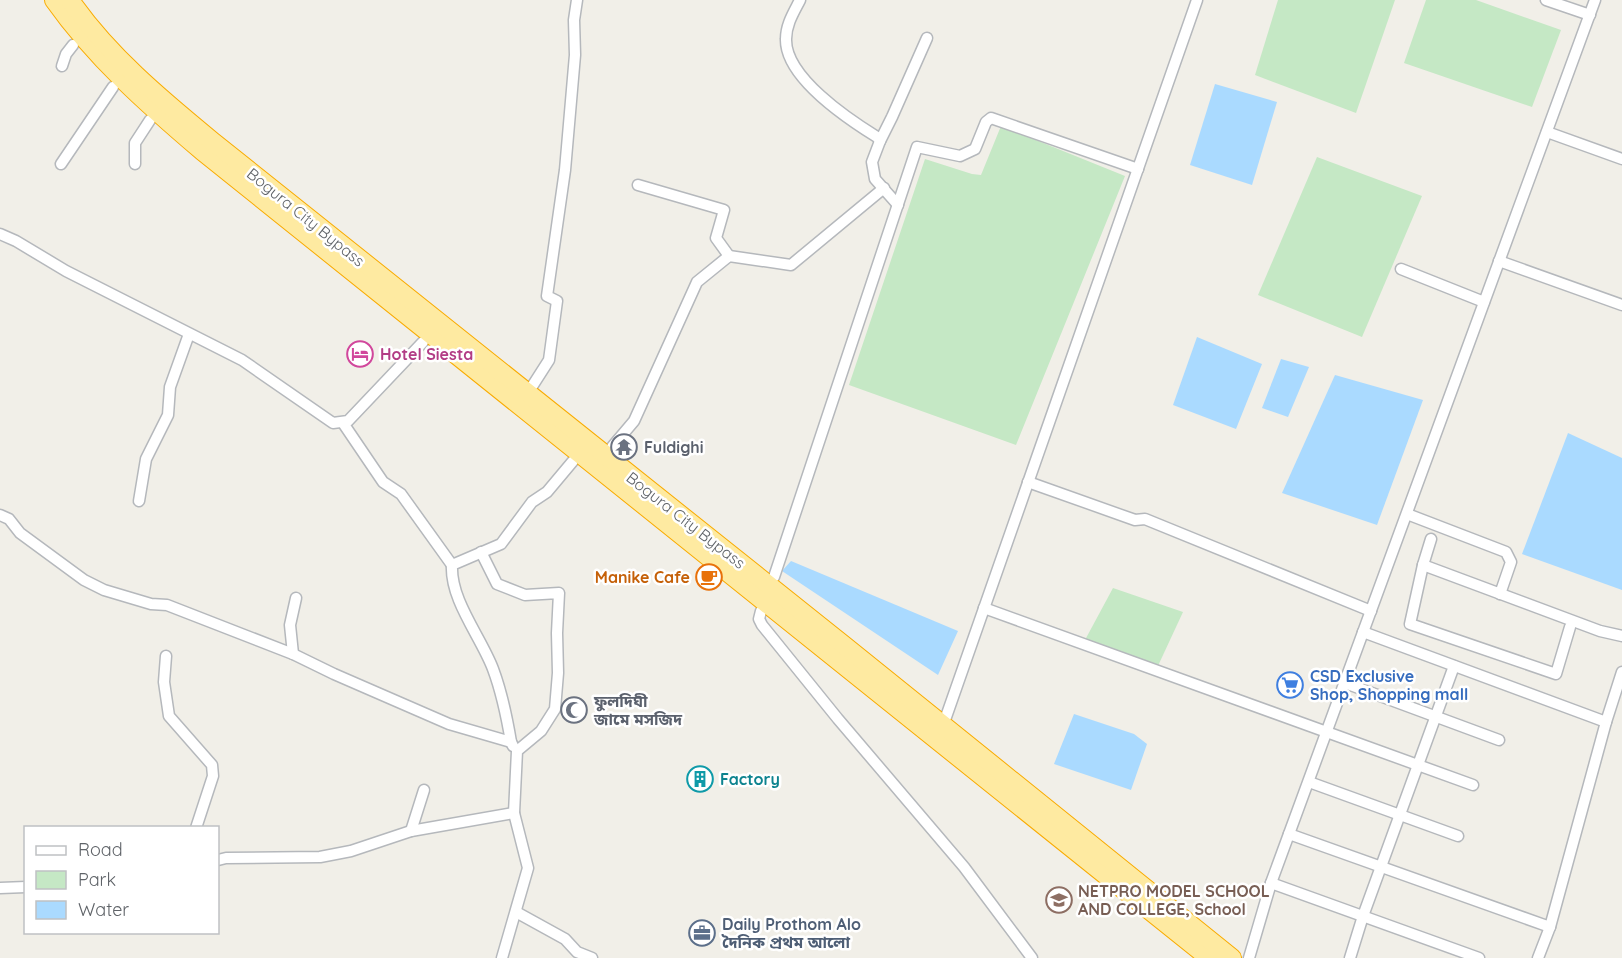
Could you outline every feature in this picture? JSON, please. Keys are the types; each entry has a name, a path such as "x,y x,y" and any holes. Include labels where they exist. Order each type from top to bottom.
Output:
{"highway":[{"name":"Bogura City Bypass","path":"54,0 103,62 202,151 1209,958"},
{"name":"Bogura City Bypass","path":"70,0 103,41 132,71 212,141 863,660 1232,958"}],"street":[{"path":"533,385 549,360 557,301 548,296 565,170 575,55 574,20 577,0"},
{"path":"801,0 789,23 785,39 789,57 795,69 829,104 880,141"},
{"path":"946,717 1197,0"},
{"path":"1546,0 1590,15"},
{"path":"1249,958 1271,883 1595,0"},
{"path":"898,205 875,179 872,162 927,38"},
{"path":"62,66 66,54 73,45"},
{"path":"61,164 113,87"},
{"path":"774,577 917,147 960,156 975,149 986,122 991,118 1138,169"},
{"path":"135,164 135,143 150,120"},
{"path":"1547,132 1622,159"},
{"path":"638,185 724,210 716,238 729,256 791,265 884,189"},
{"path":"0,234 66,271 242,360 333,423 348,422 423,342"},
{"path":"612,447 634,421 697,282 729,256"},
{"path":"1499,261 1622,305"},
{"path":"1401,269 1484,302"},
{"path":"139,501 146,459 168,415 170,387 189,334"},
{"path":"343,423 383,482 401,494 452,565 457,594 493,669 501,699 506,708 514,746 514,813 528,868 502,958"},
{"path":"452,565 501,544 532,502 546,492 573,461"},
{"path":"1028,482 1136,520 1145,519 1371,611"},
{"path":"1407,514 1506,552 1511,562 1500,594"},
{"path":"0,515 9,519 20,533 84,580 104,590 151,604 167,605 293,654 449,724 514,746 541,731 555,709 559,593 525,595 497,584 481,552"},
{"path":"1431,539 1410,624 1556,674 1570,627"},
{"path":"1423,565 1600,631 1622,636"},
{"path":"293,654 290,625 296,598"},
{"path":"984,608 1473,785"},
{"path":"761,611 759,619 762,625 964,867 1032,958"},
{"path":"1363,632 1606,722"},
{"path":"166,656 164,682 169,716 212,765 213,776 197,826"},
{"path":"1350,958 1363,916 1454,666"},
{"path":"1538,958 1550,927 1606,722 1622,672"},
{"path":"1345,683 1499,740"},
{"path":"1309,782 1458,836"},
{"path":"411,831 424,790"},
{"path":"219,860 248,857 320,857 351,851 411,831 514,813"},
{"path":"1290,834 1550,927"},
{"path":"1271,883 1479,958"},
{"path":"0,888 24,887"},
{"path":"516,912 565,939 577,952 592,958"}],"green space":[{"path":"1278,0 1395,0 1356,113 1255,75"},
{"path":"1426,0 1476,0 1561,30 1532,107 1404,63"},
{"path":"1001,126 1125,176 1016,445 849,385 925,159 981,175"},
{"path":"1317,157 1422,196 1362,337 1258,295"},
{"path":"1113,588 1183,612 1157,668 1085,640"}],"water":[{"path":"1215,84 1277,102 1252,185 1190,165"},
{"path":"1197,337 1262,364 1236,429 1173,405"},
{"path":"1281,359 1309,367 1288,417 1262,408"},
{"path":"1335,375 1423,400 1377,525 1282,493"},
{"path":"1568,433 1622,458 1622,590 1522,554"},
{"path":"791,561 958,631 938,675 782,571"},
{"path":"1074,714 1134,734 1147,744 1131,790 1054,764"}],"place":[{"name":"Hotel Siesta","path":"360,354"},
{"name":"Fuldighi","path":"624,447"},
{"name":"Manike Cafe","path":"709,577"},
{"name":"CSD Exclusive Shop, Shopping mall","path":"1290,685"},
{"name":"ফুলদিঘী জামে মসজিদ","path":"574,710"},
{"name":"Factory","path":"700,779"},
{"name":"NETPRO MODEL SCHOOL AND COLLEGE, School","path":"1059,900"},
{"name":"Daily Prothom Alo দৈনিক প্রথম আলো","path":"702,933"}]}
